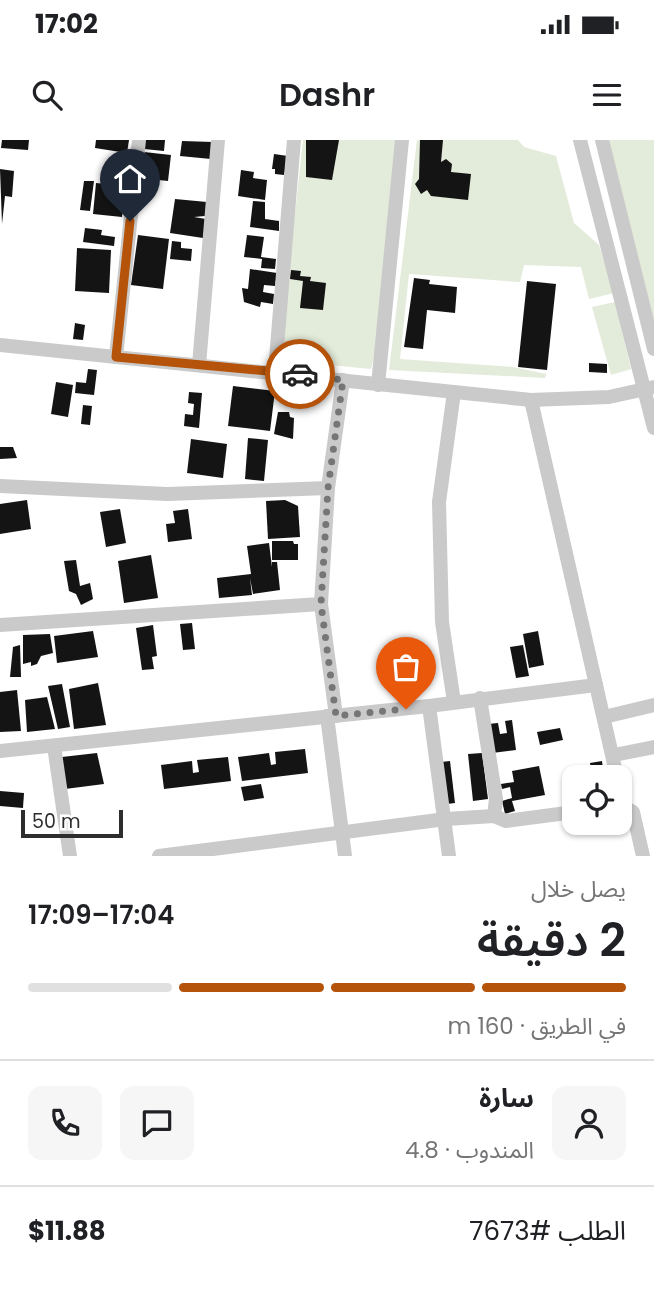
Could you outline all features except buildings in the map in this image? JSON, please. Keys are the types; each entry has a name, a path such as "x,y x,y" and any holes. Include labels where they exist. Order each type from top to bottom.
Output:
{"street":[{"path":"116,357 139,140"},
{"path":"199,365 218,140"},
{"path":"275,371 294,140"},
{"path":"378,385 402,140"},
{"path":"580,140 649,389 654,428"},
{"path":"602,140 654,349"},
{"path":"599,214 620,209"},
{"path":"0,345 275,371 378,385 531,400 609,397 649,389"},
{"path":"343,380 328,488 321,604 345,856"},
{"path":"454,392 439,502 442,622 454,702"},
{"path":"531,400 615,765"},
{"path":"0,486 167,494 328,488"},
{"path":"0,625 321,604"},
{"path":"0,751 429,706 596,685"},
{"path":"480,698 496,799 494,816"},
{"path":"604,717 654,705"},
{"path":"429,706 449,856"},
{"path":"54,746 70,856"},
{"path":"614,755 654,747"},
{"path":"632,811 643,856"},
{"path":"159,856 446,819 494,816 506,821 562,814"}],"green space":[{"path":"303,140 399,140 381,331 371,369 279,360"},
{"path":"417,140 518,140 524,147 556,156 574,223 599,245 614,293 589,299 581,267 524,265 520,282 409,274 400,359 513,367 546,374 545,378 389,370"},
{"path":"608,140 654,140 654,327"},
{"path":"615,302 631,369 611,375 592,307"}],"way so far":[{"path":"300,374 343,380 328,488 321,604 336,716 406,709"}],"route":[{"path":"130,221 116,357 300,374"}]}
